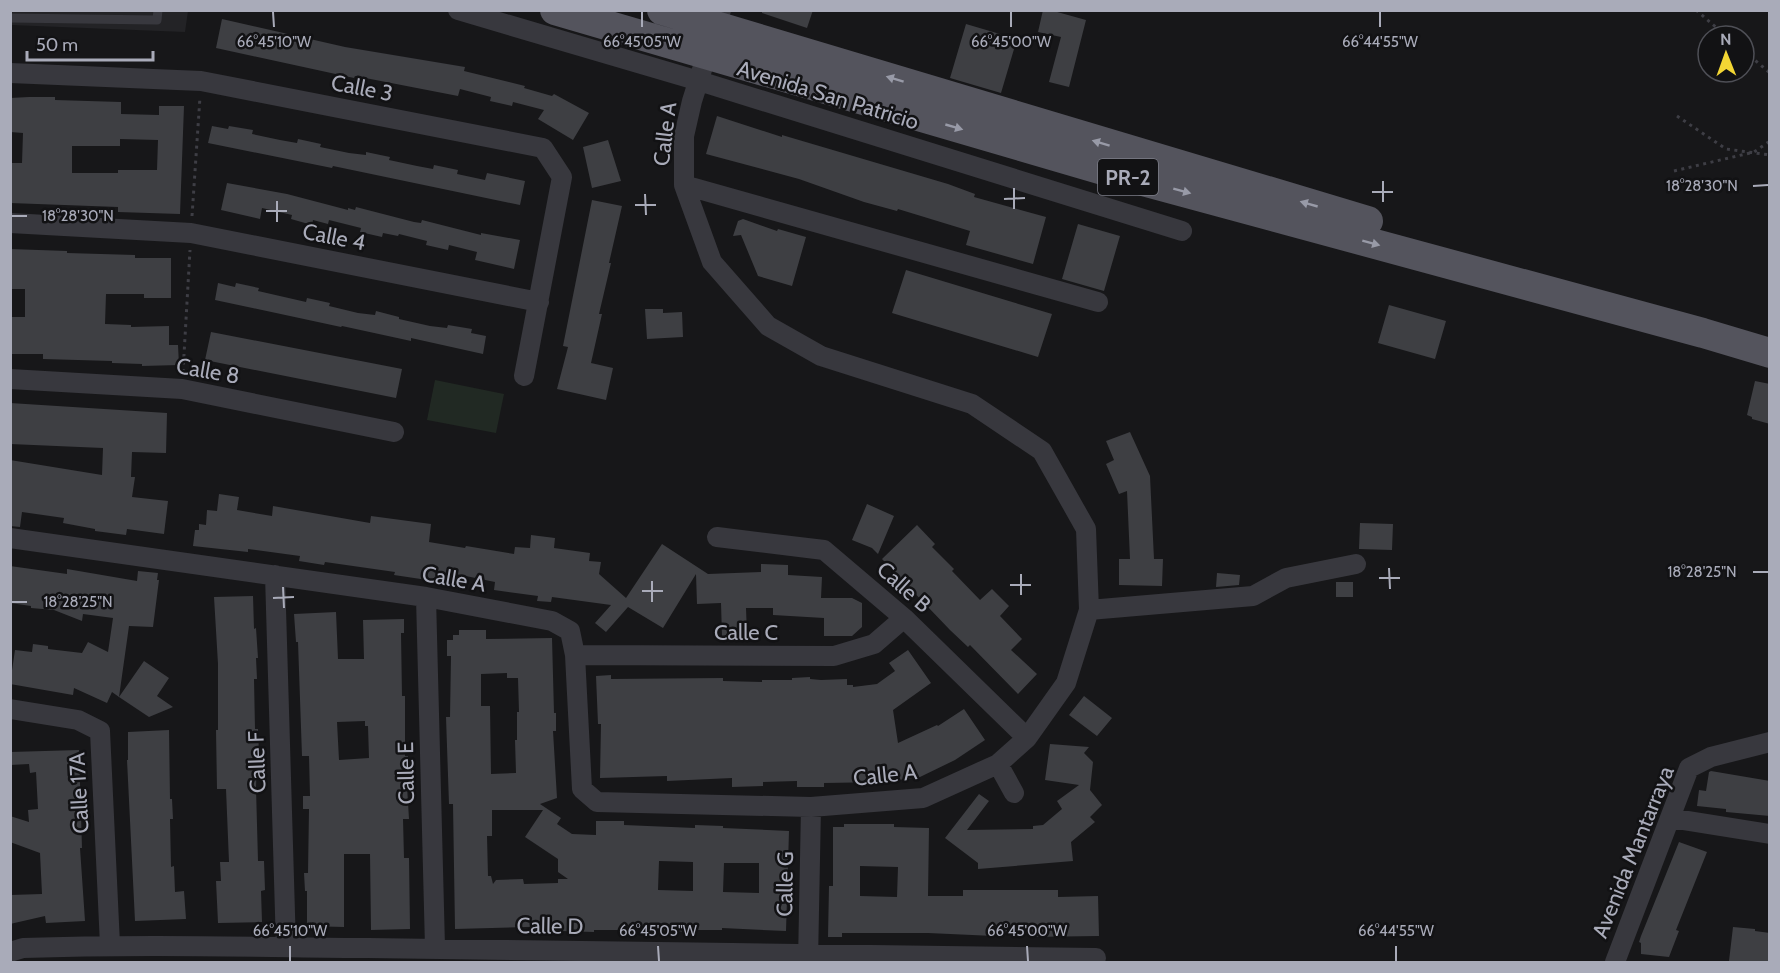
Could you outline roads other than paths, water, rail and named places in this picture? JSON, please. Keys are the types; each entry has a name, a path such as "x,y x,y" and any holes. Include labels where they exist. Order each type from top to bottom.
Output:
{"main road":[{"name":"PR-2","path":"555,10 703,68 1110,172 1770,353"},
{"name":"PR-2","path":"662,10 719,18 896,79 1115,147 1520,265 1703,333"}],"street":[{"name":"Avenida San Patricio","path":"458,10 703,68 1182,231"},
{"name":"Calle A","path":"10,538 426,597 552,621 570,631 575,655 582,789 597,802 811,807 923,798 998,764 1027,738 1066,683 1089,610 1086,529 1042,451 972,404 821,356 768,326 712,262 684,185 684,136 689,112 719,18"},
{"name":"Calle 3","path":"10,73 201,81 543,148 562,177 524,376"},
{"path":"684,185 1098,302"},
{"name":"Calle 4","path":"10,223 191,233 539,302"},
{"name":"Calle 8","path":"10,379 183,389 394,432"},
{"name":"Calle B","path":"717,537 824,550 904,618 1027,738"},
{"path":"1089,610 1253,596 1286,578 1356,564"},
{"name":"Calle F","path":"275,575 286,947"},
{"name":"Calle E","path":"426,597 435,947"},
{"name":"Calle C","path":"575,655 834,656 874,644 904,618"},
{"name":"Calle 17A","path":"10,709 78,720 99,731 110,945"},
{"name":"Avenida Mantarraya","path":"1615,963 1689,768 1711,757 1770,742"},
{"path":"998,764 1014,793"},
{"name":"Calle G","path":"808,959 811,807"},
{"path":"1670,818 1770,834"},
{"name":"Calle D","path":"10,952 23,948 110,945 435,947 808,959 1096,958"}],"lane":[{"path":"10,18 158,20 158,10"}]}
